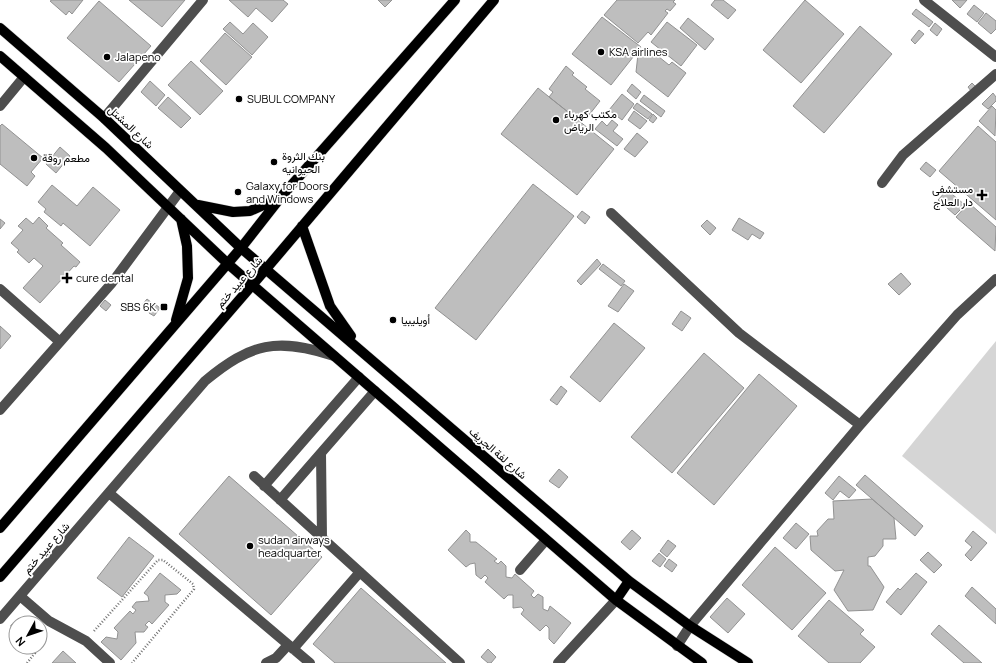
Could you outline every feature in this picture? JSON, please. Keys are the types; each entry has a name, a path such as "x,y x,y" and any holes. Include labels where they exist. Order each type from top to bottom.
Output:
{"main road":[{"name":"شارع عبيد ختم","path":"0,528 241,248 281,197 455,0"},
{"name":"شارع عبيد ختم","path":"0,577 266,269 494,0"},
{"name":"شارع المشتل","path":"0,28 104,118 180,191 198,205 241,248"},
{"path":"0,56 106,148 169,206 227,263 546,540 616,600 702,663"},
{"path":"198,205 233,212 250,211 281,197"},
{"path":"176,323 188,278 187,246 181,219"},
{"path":"302,226 330,306 361,351"},
{"name":"شارع لفة الجريف","path":"241,248 629,581 690,626 748,663"},
{"path":"616,600 629,581"}],"street":[{"path":"104,118 203,0"},
{"path":"924,0 996,57"},
{"path":"882,183 903,155 996,74"},
{"path":"0,106 24,77"},
{"path":"0,410 111,284 180,191"},
{"path":"610,213 739,333 860,425"},
{"path":"677,646 690,626 860,425 957,315 996,278"},
{"path":"0,289 60,342"},
{"name":"شارع عبيد ختم","path":"0,619 205,381 224,365 245,353 274,345 306,346 335,356"},
{"path":"264,486 359,378"},
{"path":"280,500 375,391"},
{"path":"321,453 322,538"},
{"path":"254,476 460,663"},
{"path":"109,493 310,663"},
{"path":"520,570 546,540"},
{"path":"266,663 291,647 360,572"},
{"path":"20,596 50,621 86,641 110,663"},
{"path":"558,663 616,600"}],"path":[{"path":"86,641 157,561 163,560 194,588 132,663"},
{"path":"27,663 33,655"}],"shaded area":[{"path":"996,341 996,534 902,456"}],"building":[{"path":"83,0 72,14 69,11 66,15 50,1"},
{"path":"129,0 185,0 162,27"},
{"path":"229,0 283,0 288,4 272,22 256,8 248,17"},
{"path":"378,0 392,0 385,7"},
{"path":"617,0 675,0 673,2 676,4 670,11 667,9 665,11 668,13 651,35 648,32 638,43 604,15"},
{"path":"715,0 723,0 736,10 728,19 711,5"},
{"path":"805,0 844,34 801,83 763,50"},
{"path":"952,0 967,0 960,8"},
{"path":"99,1 151,46 119,82 67,38"},
{"path":"974,5 984,13 977,22 967,14"},
{"path":"916,9 933,22 929,27 912,14"},
{"path":"986,13 996,21 996,29 991,34 978,23"},
{"path":"602,17 641,47 611,85 572,54"},
{"path":"688,18 714,39 705,50 680,28"},
{"path":"230,22 243,34 253,23 268,37 252,55 223,29"},
{"path":"667,22 697,45 681,66 651,42"},
{"path":"935,23 942,29 937,36 930,30"},
{"path":"860,26 892,54 824,133 793,106"},
{"path":"919,30 924,34 915,44 911,40"},
{"path":"225,33 252,57 226,85 200,61"},
{"path":"648,48 669,65 672,62 686,73 668,97 636,72 638,54"},
{"path":"191,61 223,91 200,115 168,85"},
{"path":"566,66 574,73 572,75 587,87 585,89 600,101 586,119 580,116 577,119 549,97 553,92 549,89"},
{"path":"150,81 165,95 156,106 141,92"},
{"path":"972,83 976,87 971,91 968,87"},
{"path":"632,84 641,92 636,99 627,91"},
{"path":"538,88 614,149 577,195 501,134"},
{"path":"993,93 996,97 996,101 988,109 982,104"},
{"path":"622,94 634,104 622,120 609,110"},
{"path":"644,95 665,111 661,117 640,101"},
{"path":"168,97 191,118 181,128 158,108"},
{"path":"637,103 652,114 648,119 633,108"},
{"path":"992,106 996,110 995,136 979,121"},
{"path":"634,111 647,121 640,129 628,120"},
{"path":"653,114 657,118 653,123 649,120"},
{"path":"612,120 618,125 613,131 623,139 617,146 595,129 602,121 607,126"},
{"path":"2,124 43,158 31,172 35,176 27,186 0,164 0,126"},
{"name":"مستشفى دار العلاج","path":"978,126 996,142 996,220 939,171"},
{"path":"637,133 648,142 635,157 624,149"},
{"path":"60,147 70,156 56,173 46,164"},
{"path":"926,162 936,170 930,177 920,169"},
{"path":"533,184 574,216 476,340 435,308"},
{"path":"52,185 77,206 93,187 120,210 90,246 63,223 61,226 44,212 46,209 38,202"},
{"path":"947,190 965,205 955,215 938,200"},
{"path":"969,203 996,227 995,251 956,217"},
{"path":"582,211 590,217 585,224 577,217"},
{"path":"39,217 48,226 46,228 63,243 61,245 80,262 76,267 74,266 40,303 23,288 43,266 34,258 29,263 17,252 19,250 11,243 23,230 18,226 26,218 33,224"},
{"path":"739,218 764,233 760,239 752,234 748,240 732,230"},
{"path":"0,219 5,223 0,229"},
{"path":"707,220 716,228 710,235 701,226"},
{"path":"597,259 601,264 581,285 577,281"},
{"path":"603,264 625,281 621,286 599,269"},
{"path":"901,273 911,284 899,295 888,284"},
{"path":"624,284 634,291 618,312 608,306"},
{"path":"147,299 152,303 147,309 142,305"},
{"path":"105,300 111,305 106,311 100,306"},
{"path":"155,304 160,308 154,316 149,313"},
{"path":"681,311 691,318 682,331 672,324"},
{"path":"614,323 645,348 600,402 570,377"},
{"path":"0,326 11,336 0,349"},
{"path":"704,353 744,388 672,473 631,437"},
{"path":"759,374 797,406 714,505 677,473"},
{"path":"561,386 567,391 557,405 550,400"},
{"path":"559,469 568,477 559,488 549,481"},
{"path":"865,475 923,526 915,536 856,485"},
{"name":"sudan airways headquarter","path":"229,476 322,557 271,615 179,534"},
{"path":"839,476 856,490 849,498 840,491 833,500 825,493"},
{"path":"872,499 894,518 896,539 883,539 883,546 875,556 868,557 868,566 870,566 884,587 873,610 848,611 834,590 844,570 835,571 811,550 810,536 818,536 817,531 828,519 834,519 833,501"},
{"path":"796,523 809,534 796,549 783,538"},
{"path":"466,530 470,534 470,542 476,542 497,559 494,561 498,564 501,561 506,566 506,577 512,578 515,574 534,591 531,595 534,598 538,594 543,597 543,609 548,611 550,606 571,623 554,644 549,639 549,628 546,625 540,631 521,614 524,610 521,607 513,608 513,595 508,595 504,599 485,582 488,578 485,575 481,579 476,575 475,563 466,567 448,550"},
{"path":"632,530 641,538 630,550 621,542"},
{"path":"973,531 987,543 971,561 965,555 972,547 965,541"},
{"path":"129,537 154,556 122,597 97,578"},
{"path":"668,540 676,546 667,557 660,551"},
{"path":"775,547 826,593 792,630 742,585"},
{"path":"928,552 942,565 934,573 920,560"},
{"path":"659,553 666,559 660,567 652,561"},
{"path":"669,559 677,565 672,572 664,566"},
{"path":"160,573 181,590 177,594 165,595 165,602 169,605 152,624 149,621 145,625 148,627 144,632 135,632 136,643 121,660 101,642 106,637 117,639 118,632 114,628 130,611 133,614 136,610 132,607 136,602 149,601 148,596 144,593"},
{"path":"916,573 927,582 901,615 886,602 898,588 900,590"},
{"path":"972,587 996,609 996,624 965,596"},
{"path":"361,588 446,663 335,663 313,644"},
{"path":"727,598 745,614 728,633 710,617"},
{"path":"829,600 864,630 860,634 875,647 860,663 829,663 798,636"},
{"path":"939,625 982,663 964,663 931,634"},
{"path":"488,649 496,657 491,663 488,663 481,657"},
{"path":"63,651 76,663 52,663"}],"place":[{"name":"KSA airlines","path":"601,52"},
{"name":"Jalapeno","path":"107,57"},
{"name":"SUBUL COMPANY","path":"239,99"},
{"name":"مكتب كهرباء الرياض","path":"556,120"},
{"name":"مطعم روقة","path":"34,158"},
{"name":"بنك الثروة الحيوانيه","path":"274,162"},
{"name":"Galaxy for Doors and Windows","path":"238,192"},
{"name":"مستشفى دار العلاج","path":"982,195"},
{"name":"cure dental","path":"67,278"},
{"name":"SBS 6K","path":"164,307"},
{"name":"أويليبيا","path":"393,320"},
{"name":"sudan airways headquarter","path":"250,546"}]}
